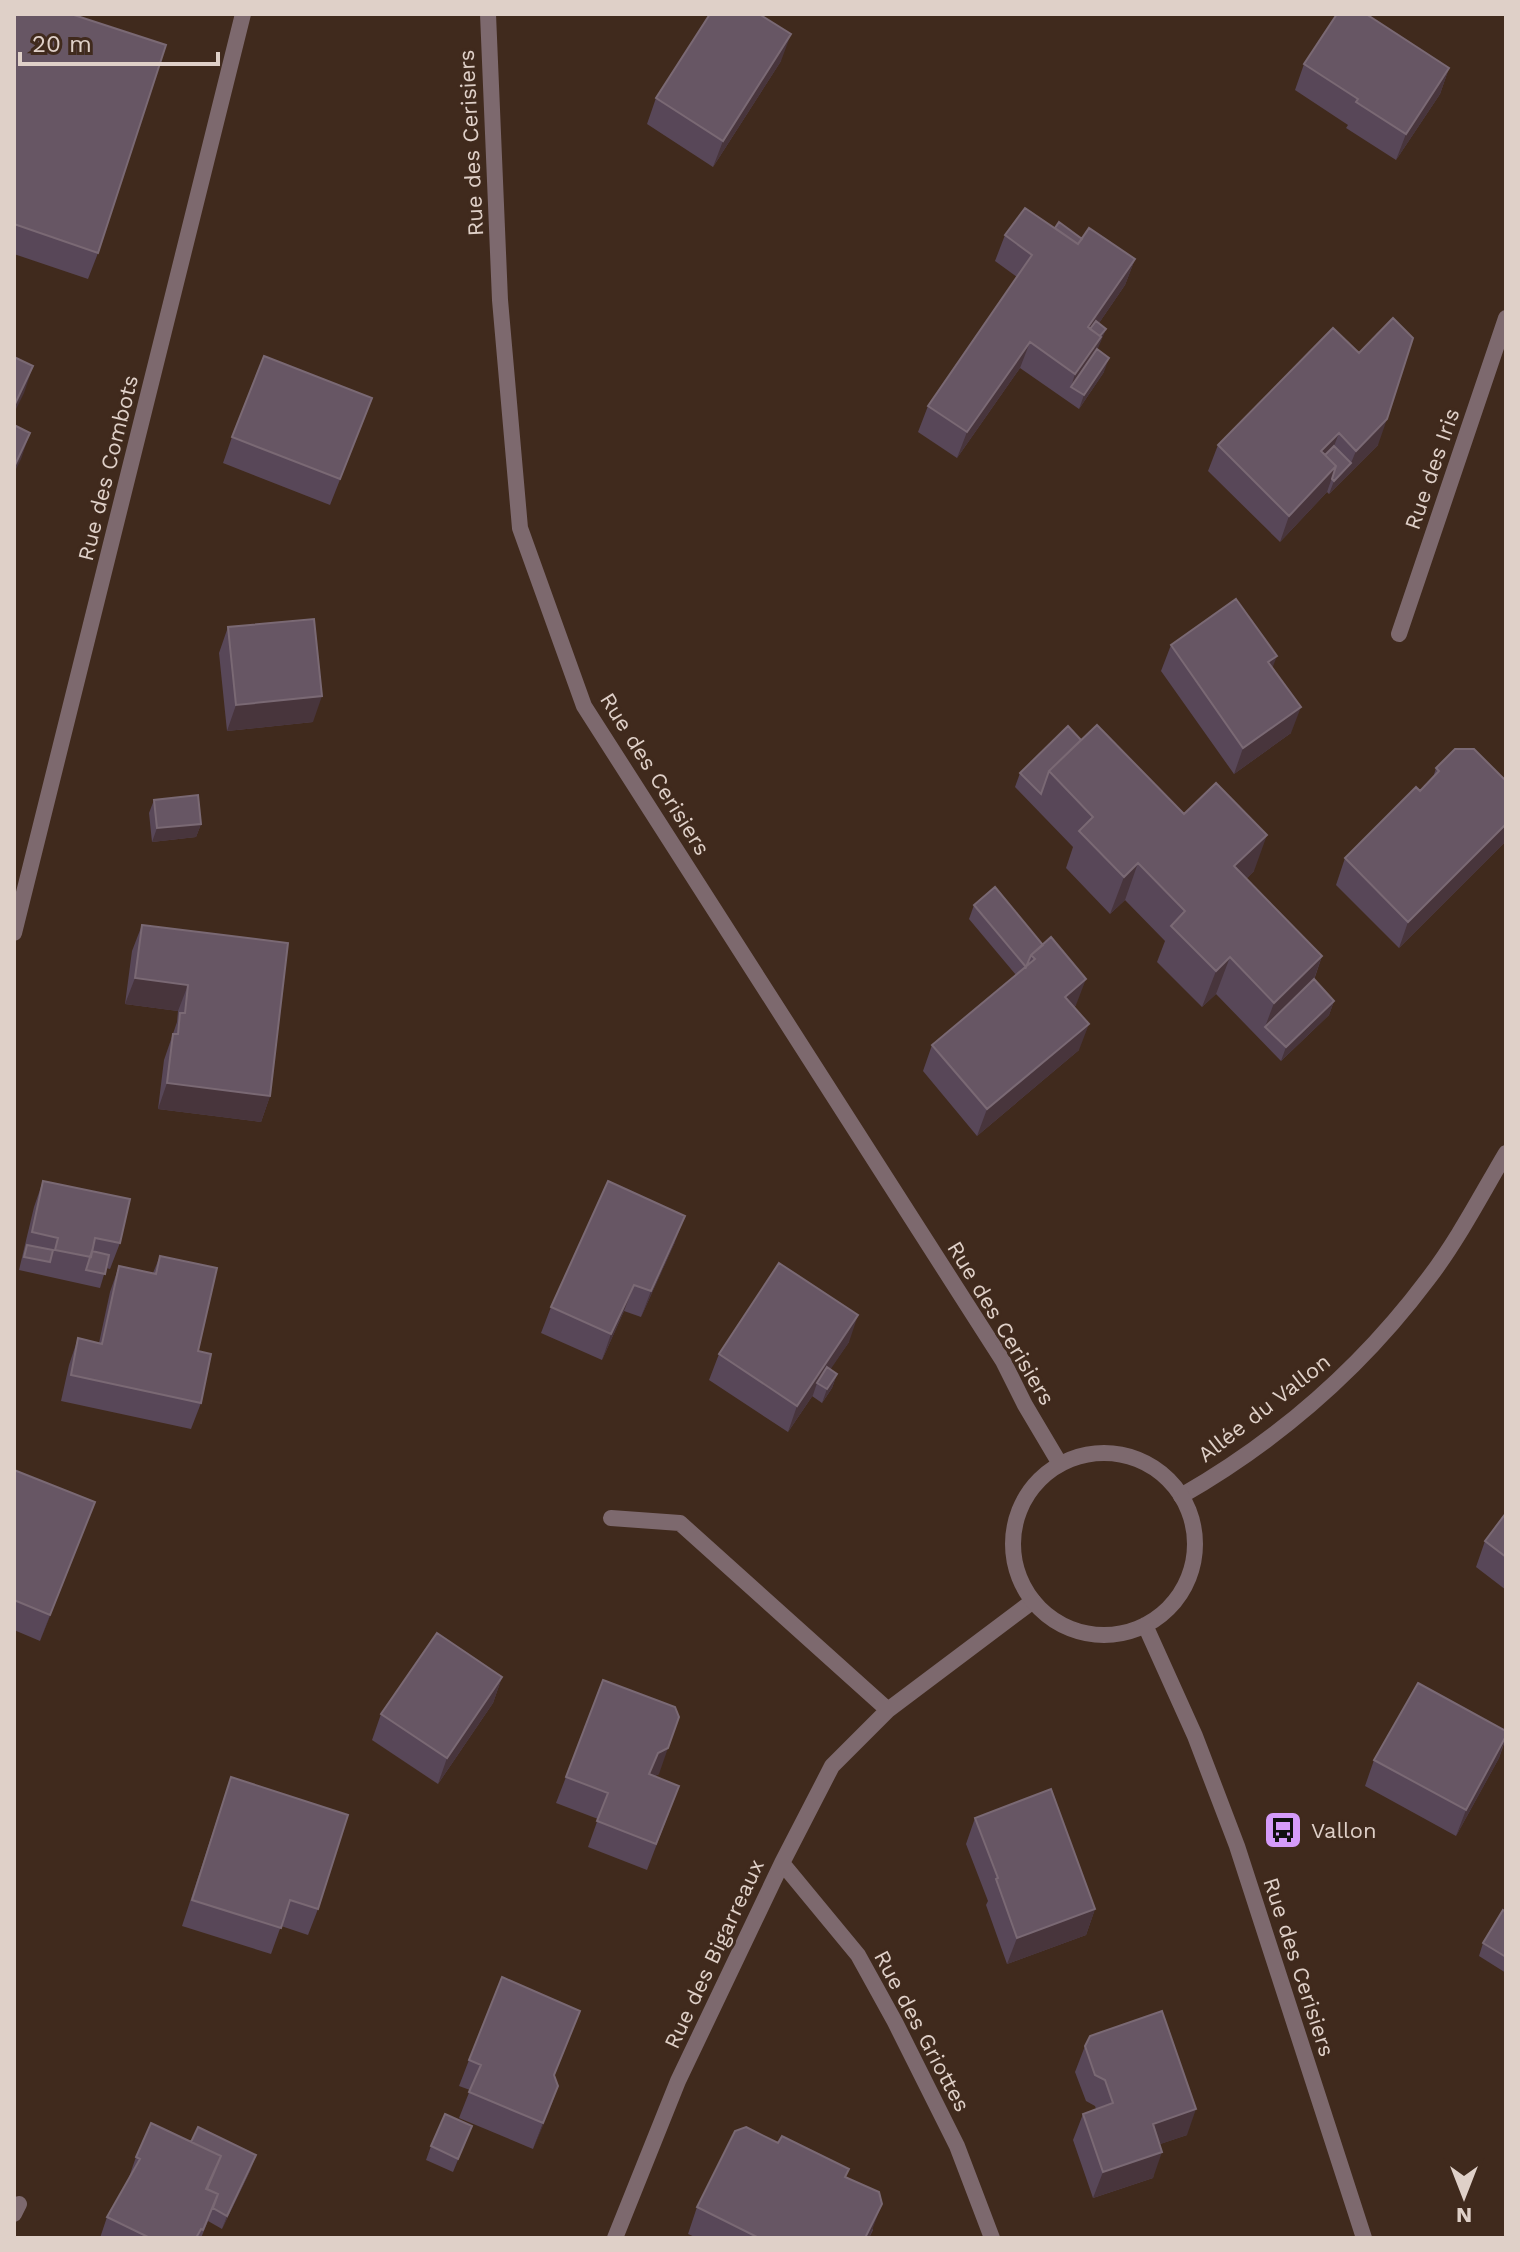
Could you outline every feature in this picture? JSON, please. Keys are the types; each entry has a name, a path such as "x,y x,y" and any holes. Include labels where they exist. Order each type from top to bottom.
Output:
{"street":[{"name":"Rue des Combots","path":"14,933 243,14"},
{"name":"Rue des Cerisiers","path":"488,14 500,300 520,528 584,706 1003,1361 1060,1464"},
{"name":"Rue des Iris","path":"1399,634 1506,318"},
{"name":"Allée du Vallon","path":"1181,1496 1227,1469 1319,1398 1380,1339 1431,1276 1506,1153"},
{"path":"1117,1453 1154,1468 1169,1480 1181,1496 1194,1527 1194,1561 1172,1606 1145,1625 1116,1635 1085,1633 1056,1622 1033,1601 1015,1566 1014,1527 1030,1491 1043,1475 1078,1457 1117,1453"},
{"path":"611,1518 680,1523 888,1710"},
{"name":"Rue des Bigarreaux","path":"615,2238 678,2081 832,1766 888,1710 1033,1601"},
{"name":"Rue des Cerisiers","path":"1145,1625 1195,1736 1237,1846 1364,2238"},
{"name":"Rue des Griottes","path":"782,1863 858,1955 957,2146 992,2238"}],"building":[{"path":"14,14 71,14 166,45 98,253 14,224"},
{"path":"710,14 759,14 791,34 723,141 656,98"},
{"path":"1337,14 1366,14 1449,68 1406,134 1304,64"},
{"path":"1025,208 1078,244 1089,228 1135,259 1088,327 1101,337 1075,374 1030,342 967,432 928,406 1032,255 1005,235"},
{"path":"1059,222 1082,239 1078,244 1055,228"},
{"path":"1393,318 1413,338 1387,419 1356,451 1339,433 1321,451 1336,466 1289,516 1218,445 1333,328 1359,353"},
{"path":"1096,321 1106,329 1100,336 1090,329"},
{"path":"1097,349 1109,358 1084,395 1071,387"},
{"path":"264,356 372,398 340,479 232,437"},
{"path":"14,357 33,366 14,406"},
{"path":"14,425 30,433 14,467"},
{"path":"1334,446 1351,463 1334,481 1336,466 1325,455"},
{"path":"1236,599 1277,656 1268,662 1301,707 1243,748 1171,645"},
{"path":"314,619 322,696 236,705 228,627"},
{"path":"1097,725 1184,814 1216,783 1267,835 1234,866 1322,956 1274,1003 1230,957 1216,971 1171,926 1185,911 1138,863 1124,877 1079,831 1093,817 1049,771"},
{"path":"1068,726 1081,740 1049,771 1041,794 1020,773"},
{"path":"1455,749 1474,749 1506,781 1506,824 1408,922 1345,858 1416,787 1420,791 1439,771 1436,768"},
{"path":"198,795 201,824 157,828 154,800"},
{"path":"995,887 1043,945 1031,955 1026,967 974,905"},
{"path":"142,925 288,943 270,1096 167,1083 173,1034 178,1034 180,1013 185,1013 188,985 135,978"},
{"path":"1051,937 1086,979 1065,997 1089,1024 987,1109 932,1045 1035,959 1031,955"},
{"path":"1314,979 1334,1001 1286,1047 1265,1027"},
{"path":"43,1181 130,1199 120,1243 95,1238 91,1257 55,1250 58,1238 32,1232"},
{"path":"608,1181 685,1216 651,1291 634,1285 611,1334 551,1307"},
{"path":"27,1245 53,1250 50,1262 24,1257"},
{"path":"92,1251 109,1255 105,1274 86,1270"},
{"path":"160,1256 217,1268 198,1351 211,1354 201,1403 71,1375 78,1338 102,1344 119,1266 156,1274"},
{"path":"779,1263 858,1315 797,1406 719,1354"},
{"path":"827,1367 837,1374 827,1389 817,1383"},
{"path":"14,1470 95,1502 50,1615 14,1600"},
{"path":"1506,1513 1506,1557 1485,1541"},
{"path":"437,1633 502,1677 447,1758 381,1714"},
{"path":"603,1680 675,1707 679,1717 668,1748 658,1753 649,1774 679,1786 656,1844 597,1821 608,1793 566,1777"},
{"path":"1418,1683 1506,1731 1466,1810 1374,1760"},
{"path":"231,1777 348,1815 318,1909 290,1900 281,1928 192,1900"},
{"path":"1051,1789 1095,1909 1017,1938 975,1818"},
{"path":"1503,1910 1506,1912 1506,1957 1483,1943"},
{"path":"502,1977 580,2011 554,2075 558,2086 543,2123 469,2092 481,2065 469,2060"},
{"path":"1162,2011 1196,2109 1153,2124 1162,2152 1103,2172 1083,2114 1113,2103 1105,2080 1095,2075 1085,2046 1090,2036"},
{"path":"445,2114 472,2126 458,2159 431,2146"},
{"path":"151,2123 221,2156 206,2189 218,2194 203,2230 196,2238 150,2238 107,2217 140,2159 136,2157"},
{"path":"198,2127 256,2155 227,2216 213,2208 218,2194 207,2189 221,2156 191,2142"},
{"path":"746,2127 778,2143 782,2136 849,2169 845,2177 879,2192 882,2204 865,2238 759,2238 697,2207 735,2131"}],"place":[{"name":"Vallon","path":"1283,1830"}]}
